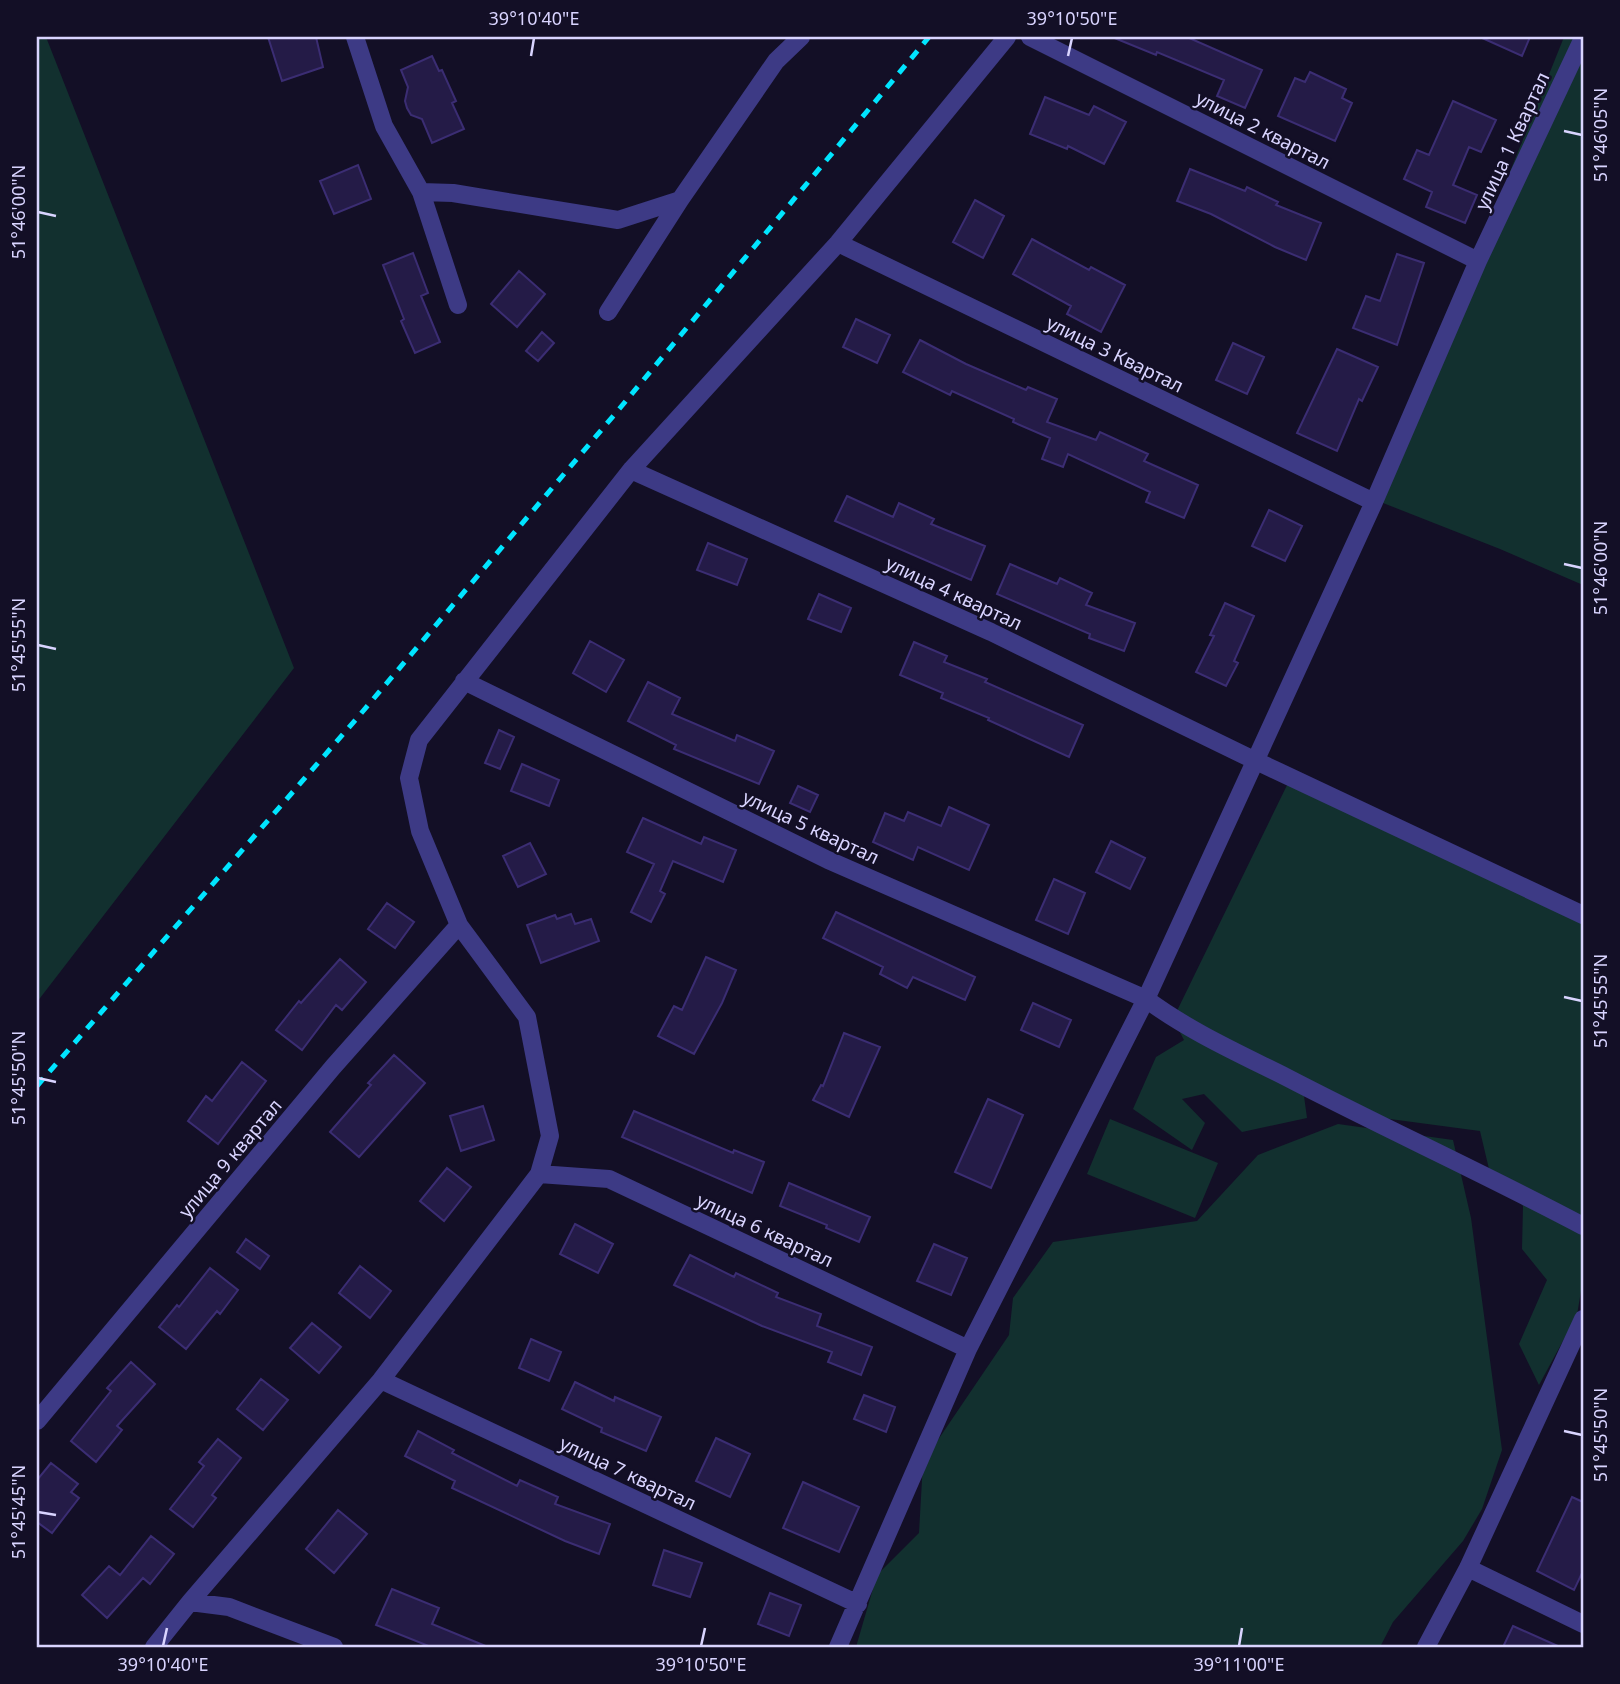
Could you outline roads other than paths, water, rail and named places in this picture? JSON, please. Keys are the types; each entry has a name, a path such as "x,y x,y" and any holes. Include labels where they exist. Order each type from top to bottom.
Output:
{"street":[{"path":"355,37 384,126 421,192 458,305"},
{"path":"608,312 680,200 776,61 802,37"},
{"path":"154,1647 381,1380 539,1174 550,1136 527,1017 459,925 420,831 409,778 419,740 631,470 838,243 1007,37"},
{"name":"улица 2 квартал","path":"1030,37 1478,261"},
{"name":"улица 1 Квартал","path":"838,1647 968,1349 1146,999 1374,502 1478,261 1583,38"},
{"path":"421,192 453,193 618,220 680,200"},
{"name":"улица 3 Квартал","path":"838,243 1374,502"},
{"name":"улица 4 квартал","path":"631,470 991,632 1583,915"},
{"name":"улица 5 квартал","path":"464,681 828,860 1146,999 1173,1019 1583,1226"},
{"name":"улица 9 квартал","path":"37,1421 324,1078 459,925"},
{"name":"улица 6 квартал","path":"539,1174 609,1180 968,1349"},
{"path":"1426,1647 1468,1568 1583,1319"},
{"name":"улица 7 квартал","path":"381,1380 858,1604"},
{"path":"1468,1568 1583,1624"},
{"path":"190,1602 229,1607 334,1647"}],"railway":[{"path":"37,1086 358,717 929,37"}]}
